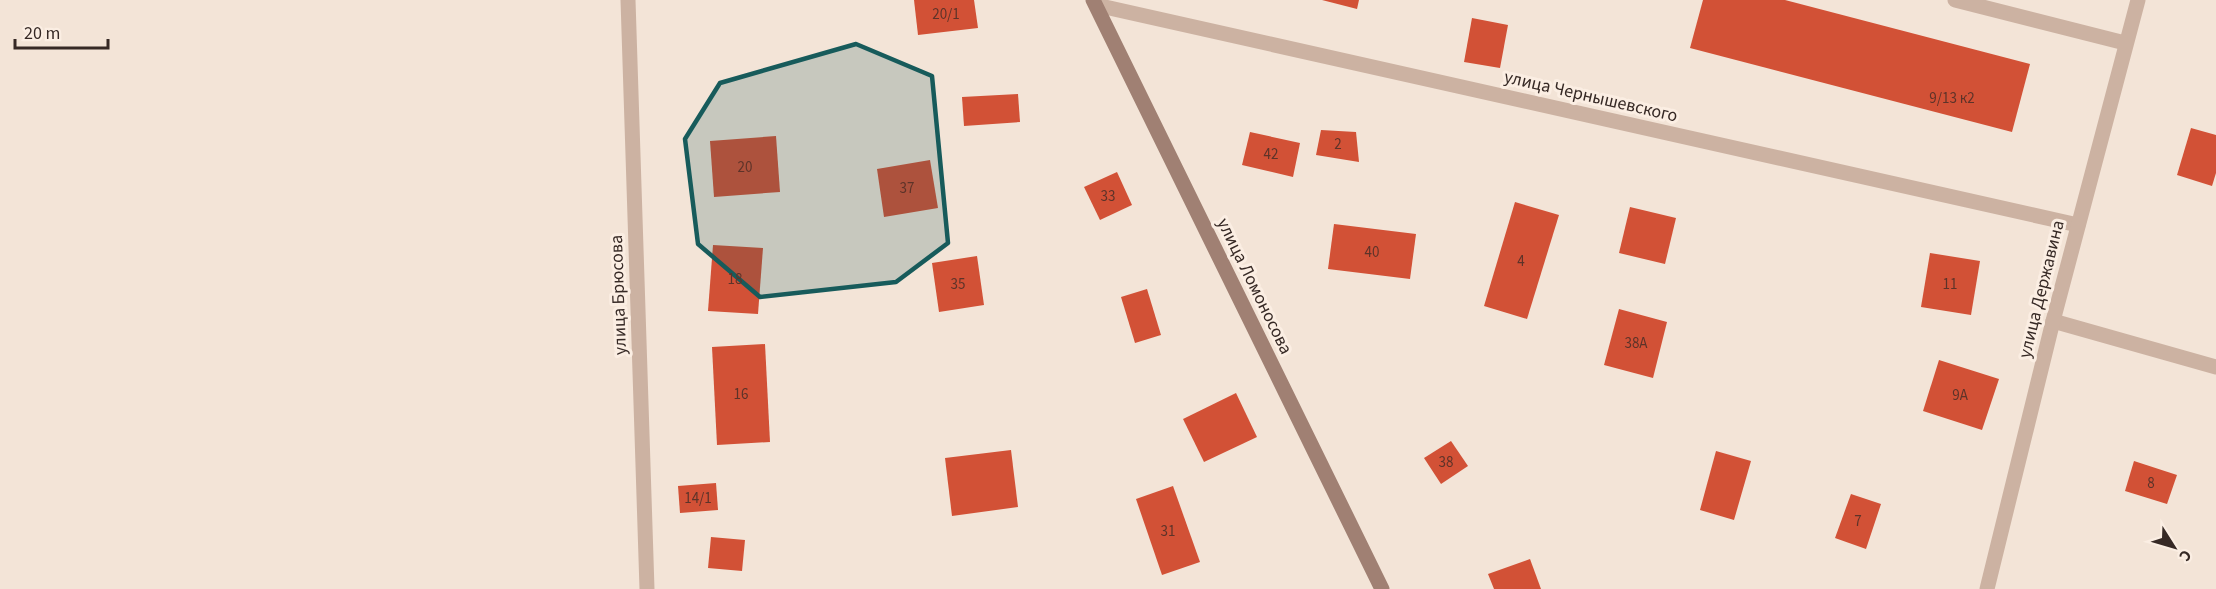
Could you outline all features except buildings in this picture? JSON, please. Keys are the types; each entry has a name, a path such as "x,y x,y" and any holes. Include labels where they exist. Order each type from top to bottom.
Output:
{"street":[{"name":"улица Брюсова","path":"628,0 647,589"},
{"path":"1955,0 2125,43"},
{"name":"улица Державина","path":"1987,589 2052,321 2138,0"},
{"name":"улица Чернышевского","path":"1094,3 2078,225"},
{"name":"улица Ломоносова","path":"1094,3 1382,589"},
{"path":"2052,321 2216,367"}],"highlighted area":[{"path":"856,44 932,76 948,243 896,282 760,297 698,244 685,139 720,83"}]}
